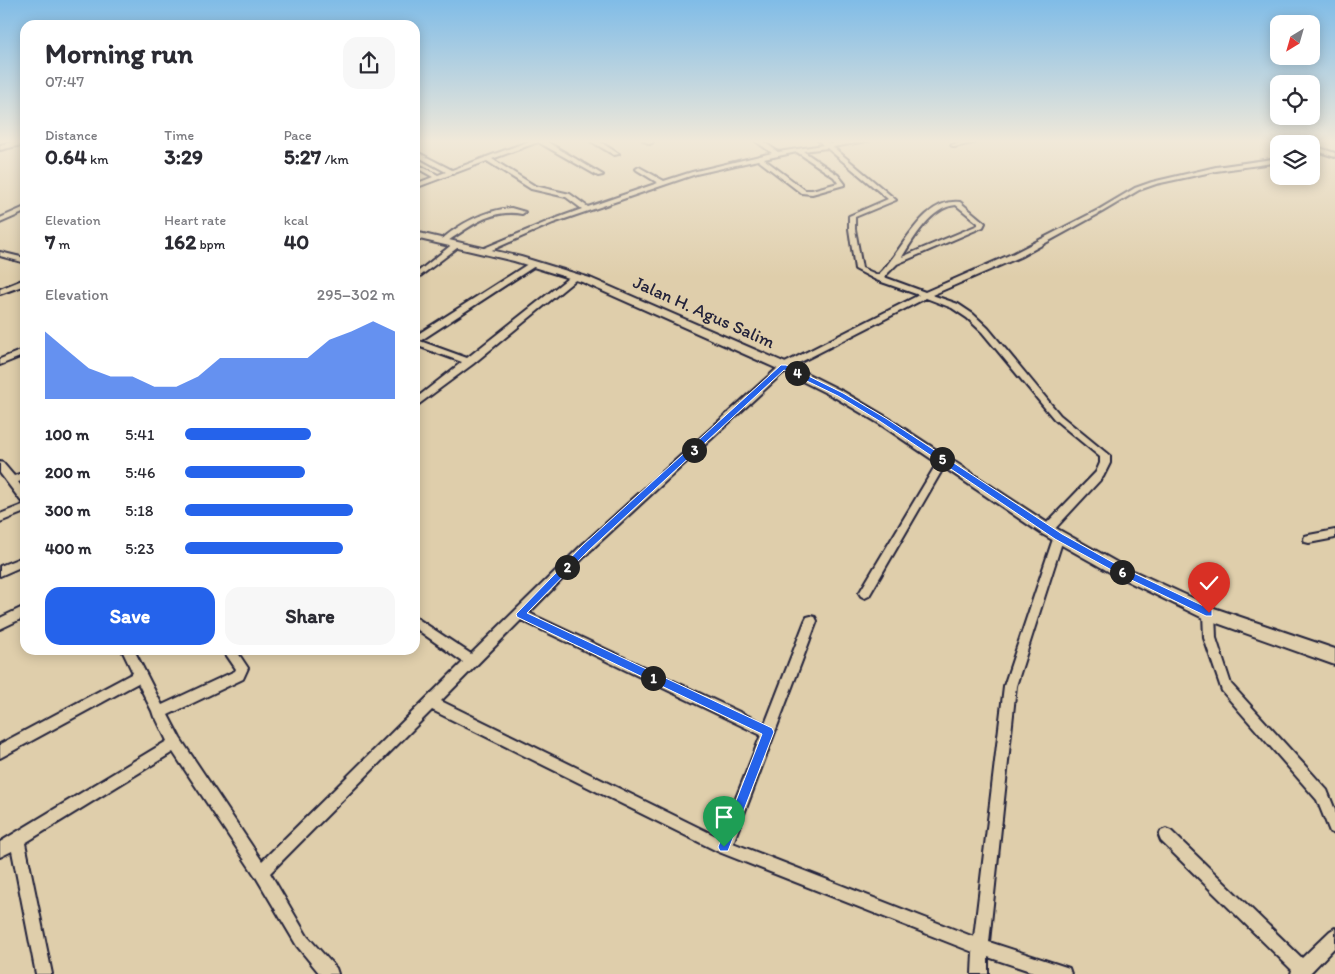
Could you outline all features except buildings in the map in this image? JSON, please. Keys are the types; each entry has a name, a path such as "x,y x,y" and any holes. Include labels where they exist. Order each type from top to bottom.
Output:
{"main road":[{"name":"Jalan H. Agus Salim","path":"420,236 486,251 575,277 784,367 840,395 1053,533 1120,571 1209,613 1335,656"}],"street":[{"path":"529,185 533,188 568,195 587,210"},
{"path":"486,251 587,210 655,185"},
{"path":"795,185 804,192 838,185"},
{"path":"876,185 893,200 852,216 852,229 859,269 955,306 975,320 1057,417 1105,456 1105,463 1100,474 1053,533 1010,686 981,947 980,974"},
{"path":"262,872 586,548 784,367 925,295 1017,255 1146,185"},
{"path":"879,278 895,262 903,247 931,214 945,205 958,203 982,223 981,226 895,262"},
{"path":"444,242 494,212 512,209 522,212"},
{"path":"0,221 20,211"},
{"path":"420,274 457,245"},
{"path":"0,254 20,259"},
{"path":"420,338 534,264"},
{"path":"420,400 575,277"},
{"path":"0,292 20,284"},
{"path":"420,343 470,362"},
{"path":"0,362 20,354"},
{"path":"865,594 943,460"},
{"path":"0,466 20,491"},
{"path":"12,481 20,478"},
{"path":"0,518 20,510"},
{"path":"1309,539 1335,534"},
{"path":"0,571 20,562"},
{"path":"1209,613 1210,638 1226,688 1322,796 1335,827"},
{"path":"0,624 20,614"},
{"path":"520,614 768,732"},
{"path":"724,847 811,621"},
{"path":"420,626 472,662"},
{"path":"131,655 175,743 262,872 302,941 330,974"},
{"path":"158,712 239,676 242,668 233,655"},
{"path":"0,752 141,675"},
{"path":"430,703 724,847 981,947 1062,974"},
{"path":"0,850 175,743"},
{"path":"1166,836 1300,971 1335,936"},
{"path":"17,839 44,974"}],"route":[{"path":"724,847 768,732 520,614 586,548 784,367 818,383 884,421 1047,530 1120,571 1209,613"}]}
